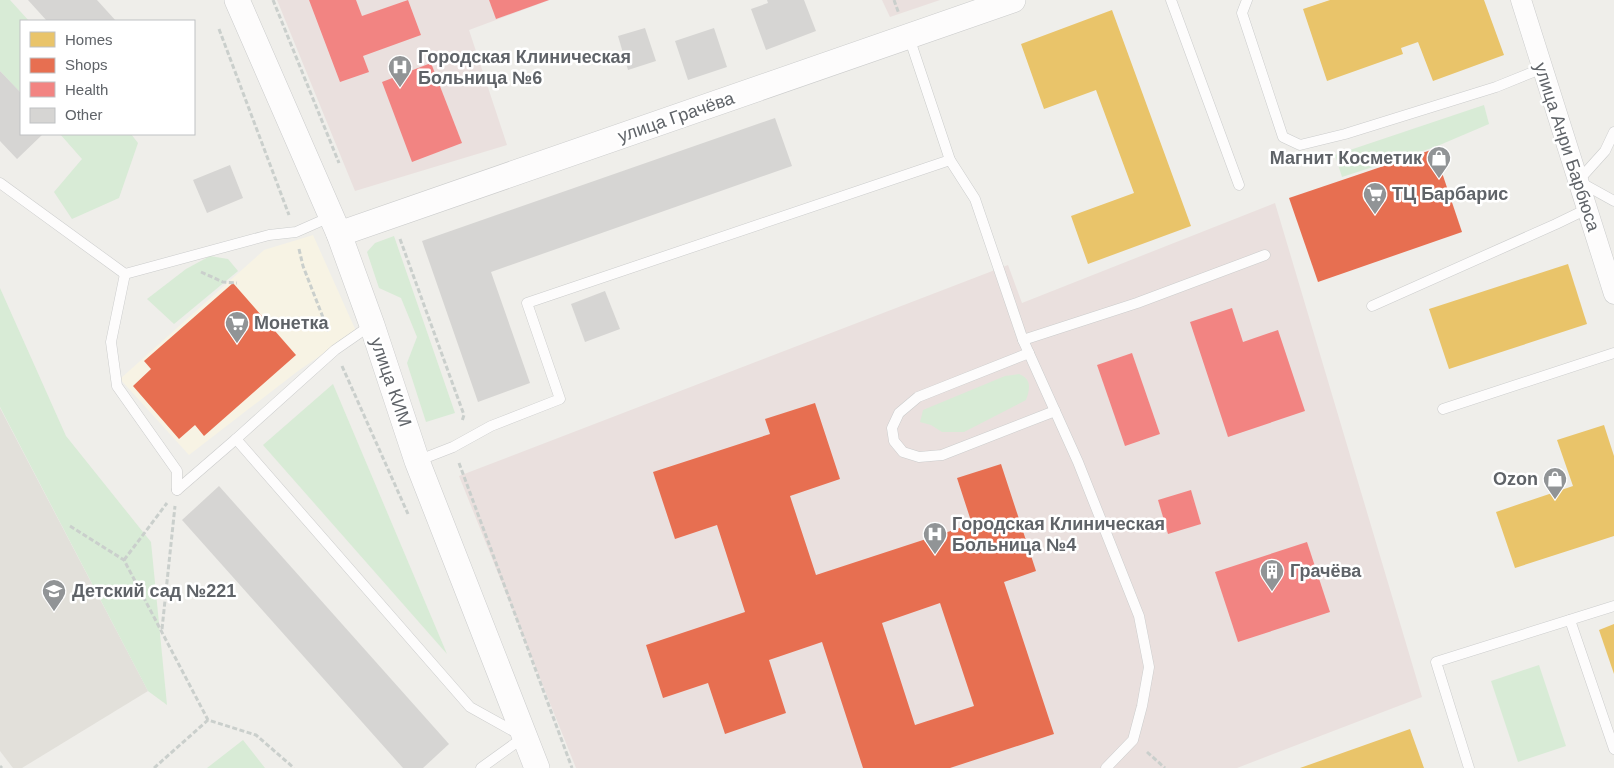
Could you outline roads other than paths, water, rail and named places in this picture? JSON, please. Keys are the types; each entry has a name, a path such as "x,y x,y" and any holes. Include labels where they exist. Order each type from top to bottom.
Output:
{"street":[{"name":"улица КИМ","path":"237,0 334,226 372,325 417,462 537,768"},
{"name":"улица Грачёва","path":"334,226 909,37 1013,0"},
{"name":"улица Анри Барбюса","path":"1521,0 1614,294"}],"lane":[{"path":"1171,0 1239,185"},
{"path":"1247,0 1242,13 1283,136 1300,145 1345,134 1496,87 1542,68"},
{"path":"909,37 950,160 975,199 1023,340 1078,462 1138,616 1148,667 1142,706 1133,740 1116,760 1106,768"},
{"path":"1614,132 1605,152 1578,182 1614,201"},
{"path":"417,462 453,447 492,426 560,398 527,303 950,160"},
{"path":"0,183 125,274"},
{"path":"1372,306 1587,209"},
{"path":"125,274 269,235 334,226"},
{"path":"1023,340 1137,303 1265,255"},
{"path":"125,274 111,342 117,386 177,471 177,490 236,440 335,350 372,325"},
{"path":"1029,353 918,397 899,413 892,428 894,441 903,452 919,457 942,455 1055,411"},
{"path":"1443,409 1614,353"},
{"path":"236,440 470,707 524,737 481,768"},
{"path":"1469,768 1436,662 1614,606"},
{"path":"1570,620 1614,749"}],"place":[{"name":"Городская Клиническая Больница №6","path":"400,88"},
{"name":"Магнит Косметик","path":"1439,179"},
{"name":"ТЦ Барбарис","path":"1375,215"},
{"name":"Монетка","path":"237,344"},
{"name":"Ozon","path":"1555,500"},
{"name":"Городская Клиническая Больница №4","path":"935,555"},
{"name":"Грачёва","path":"1272,592"},
{"name":"Детский сад №221","path":"54,612"}]}
